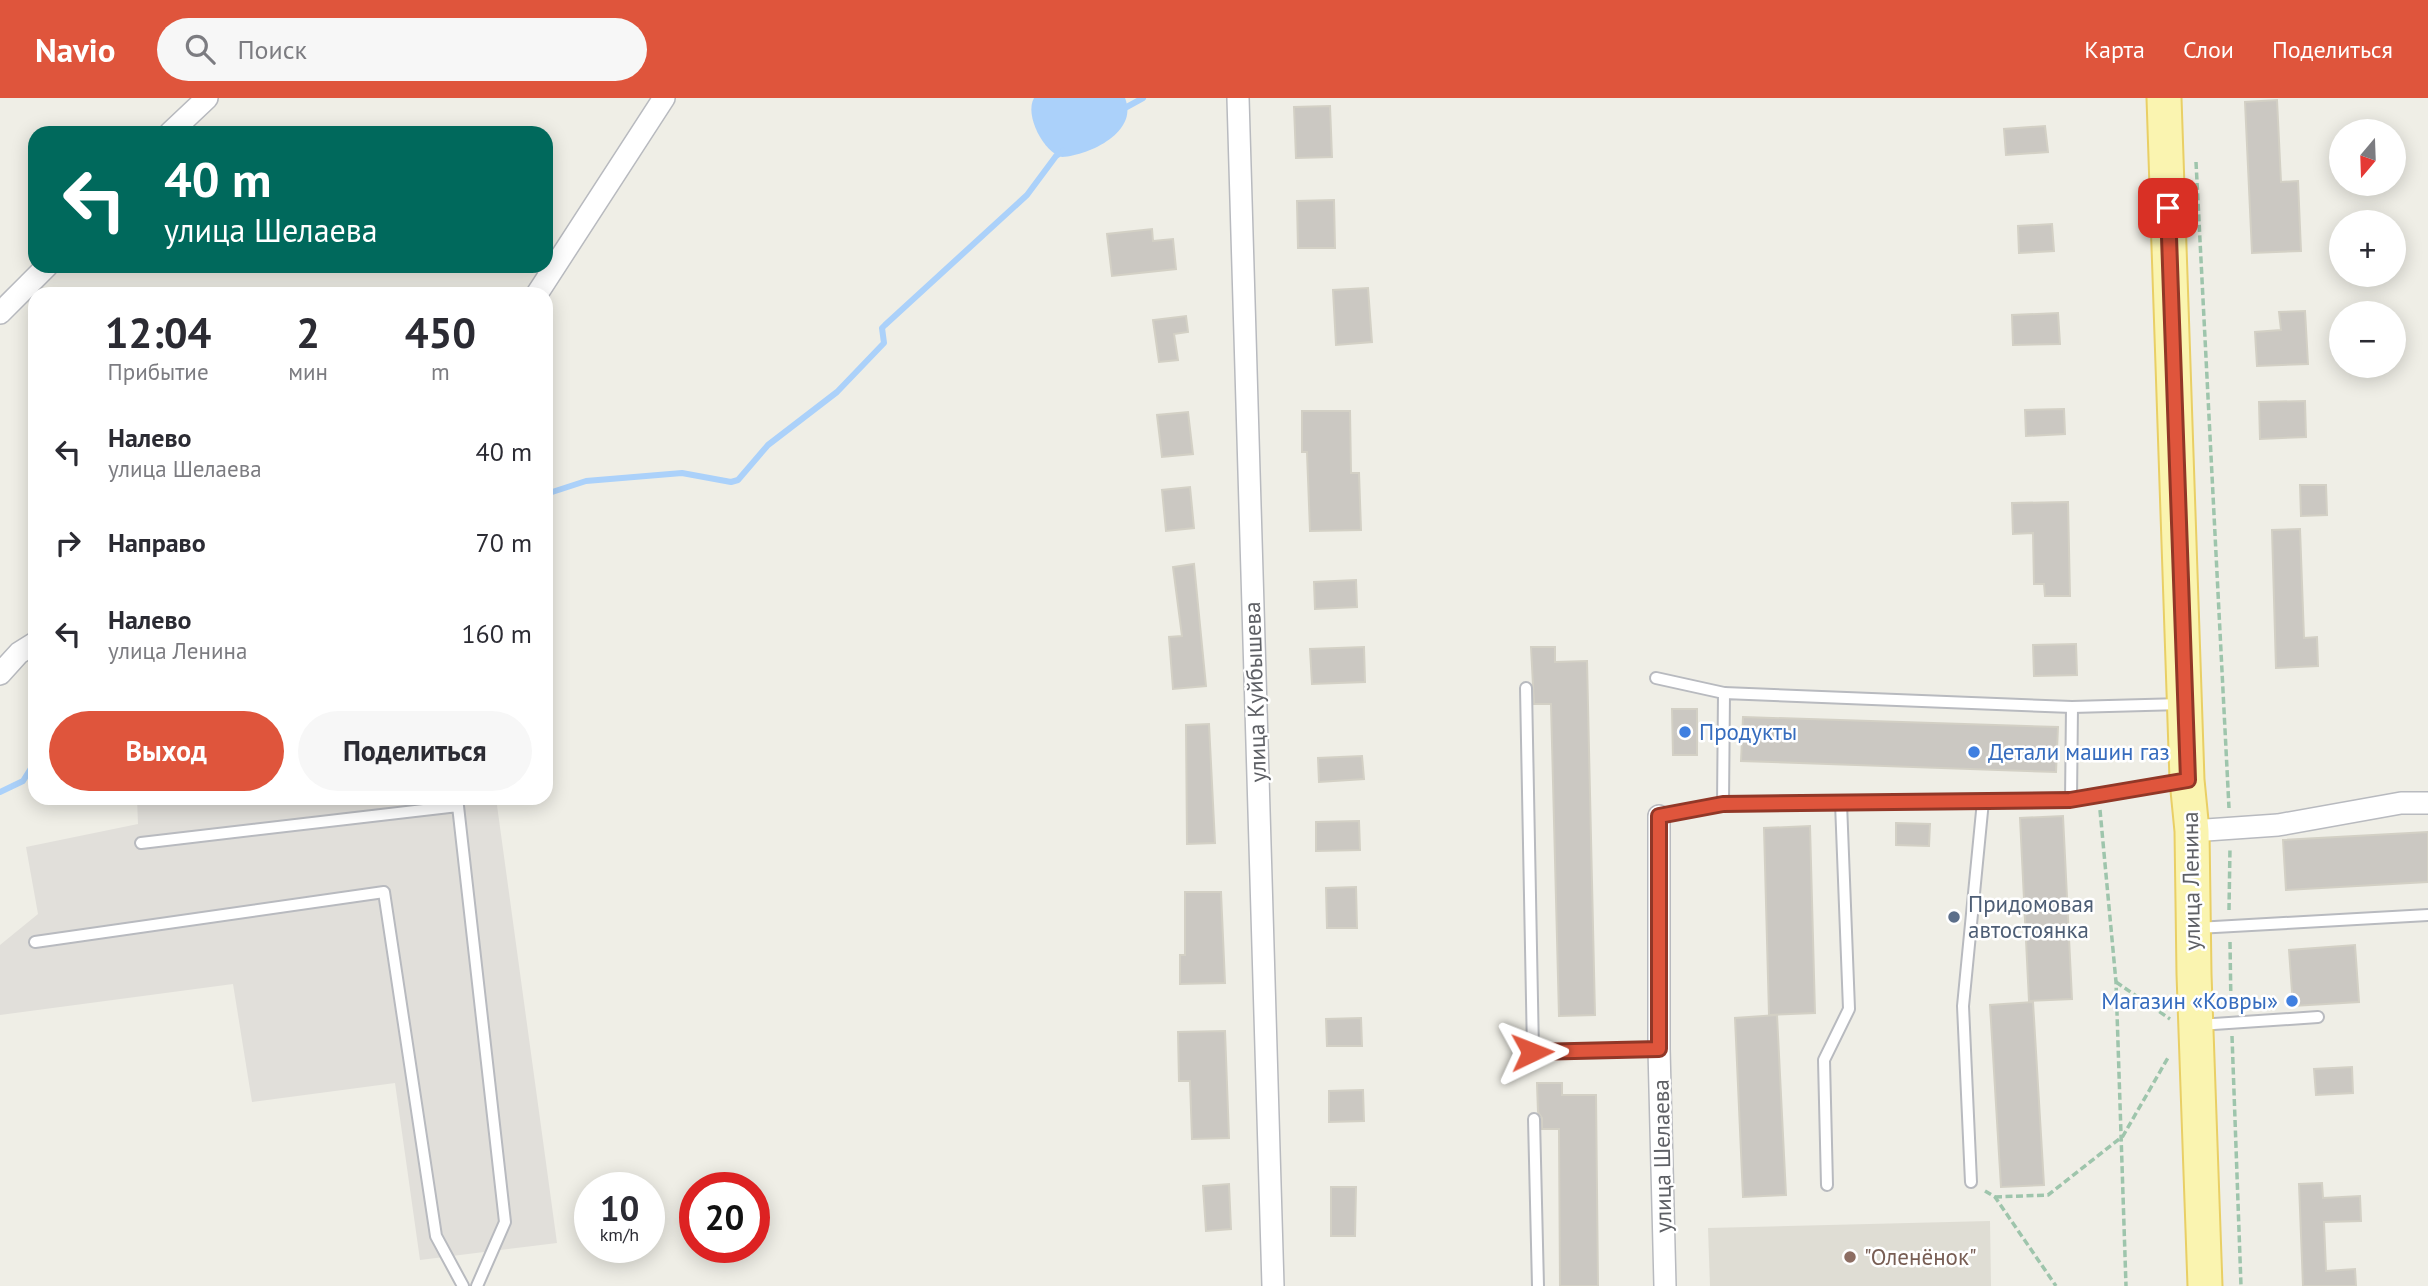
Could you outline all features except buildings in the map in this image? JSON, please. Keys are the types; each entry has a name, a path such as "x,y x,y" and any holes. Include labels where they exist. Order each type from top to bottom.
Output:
{"main road":[{"name":"улица Ленина","path":"2164,98 2185,704 2192,831 2193,928 2177,1027 2205,1286"}],"street":[{"path":"177,126 207,98"},
{"path":"553,269 664,98"},
{"name":"улица Куйбышева","path":"1238,98 1272,1286"},
{"path":"0,313 40,273"},
{"path":"0,674 19,653 28,647"},
{"path":"2192,831 2278,825 2401,803 2428,803"},
{"name":"улица Шелаева","path":"1659,816 1659,1049 1665,1286"}],"lane":[{"path":"1656,678 1724,693 2071,707 2185,704"},
{"path":"1526,688 1532,1052 1659,1049"},
{"path":"1723,804 1724,693"},
{"path":"2070,800 2071,707"},
{"path":"1659,816 1723,804 2070,800 2188,780"},
{"path":"1971,1182 1964,1006 1983,801"},
{"path":"1827,1185 1824,1060 1849,1009 1841,803"},
{"path":"141,843 458,806 505,1222 477,1286"},
{"path":"35,942 384,892 436,1236 463,1286"},
{"path":"2193,928 2428,915"},
{"path":"2177,1027 2318,1017"},
{"path":"1534,1119 1538,1286"}],"path":[{"path":"2195,154 2230,828 2229,926 2241,1286"},
{"path":"2098,795 2116,982 2126,1286"},
{"path":"1994,1197 2048,1195 2123,1136 2177,1027 2116,982"},
{"path":"2231,1003 2280,1002"},
{"path":"1971,1182 1994,1197 2056,1286"}],"shaded area":[{"path":"137,805 497,805 557,1243 420,1260 395,1083 252,1102 233,984 0,1015 0,945 38,914 26,847 138,824"},
{"name":"\"Оленёнок\"","path":"1990,1221 1991,1286 1710,1286 1708,1228"}],"water":[{"path":"1034,98 1125,98 1125,121 1109,140 1086,152 1062,157 1049,148 1038,132 1032,114"}],"waterway":[{"path":"1123,109 1143,98"},
{"path":"553,492 586,481 682,473 731,482 738,480 768,445 837,392 884,343 882,328 1027,195 1056,156 1063,151"},
{"path":"0,792 23,781 28,773"}],"place":[{"name":"Продукты","path":"1685,732"},
{"name":"Детали машин газ","path":"1974,752"},
{"name":"Придомовая автостоянка","path":"1954,917"},
{"name":"Магазин «Ковры»","path":"2292,1001"},
{"name":"\"Оленёнок\"","path":"1850,1257"}],"route":[{"path":"1532,1052 1659,1049 1659,816 1723,804 2070,800 2188,780 2168,208"}]}
